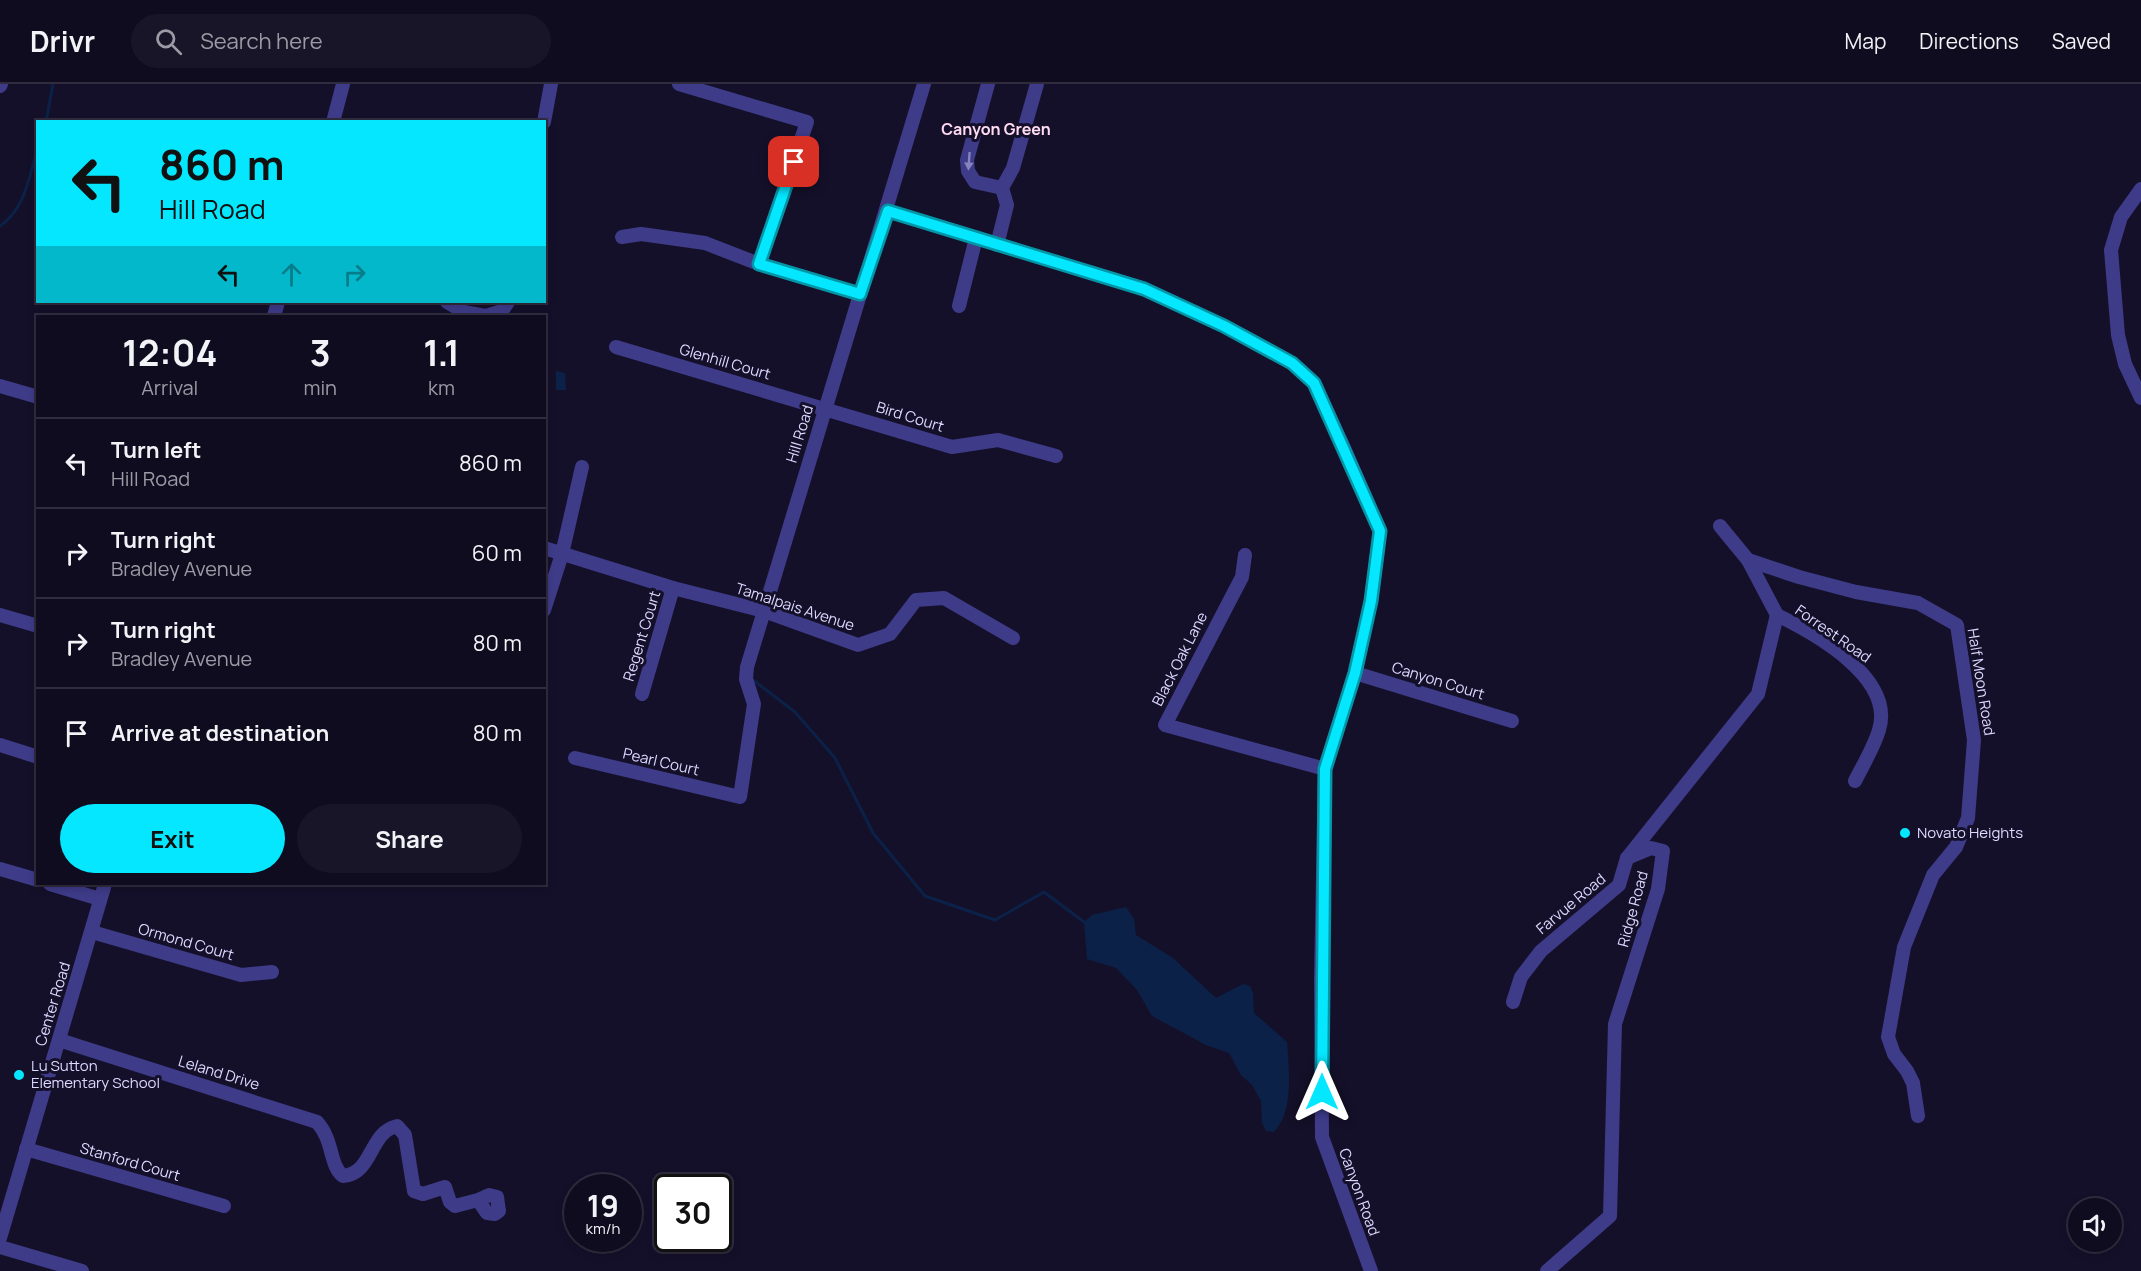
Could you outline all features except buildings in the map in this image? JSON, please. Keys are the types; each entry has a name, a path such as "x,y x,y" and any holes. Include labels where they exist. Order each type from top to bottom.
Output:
{"street":[{"path":"334,120 343,84"},
{"path":"544,120 551,84"},
{"path":"679,84 807,122 759,264"},
{"name":"Hill Road","path":"740,797 754,704 746,679 747,667 860,294 888,211 924,84"},
{"path":"988,84 967,160 968,170 975,182 1002,188"},
{"path":"997,245 1007,205 1002,188 1013,168 1037,84"},
{"path":"2141,189 2121,217 2111,250 2118,335 2125,364 2141,398"},
{"name":"Canyon Road","path":"888,211 1144,289 1224,326 1292,363 1314,383 1380,531 1371,601 1355,673 1325,769 1321,979 1322,1137 1371,1271"},
{"path":"622,237 641,234 705,243 759,264 860,294"},
{"path":"959,306 976,238"},
{"path":"449,303 464,312 480,315"},
{"path":"489,315 502,311 507,303"},
{"name":"Glenhill Court","path":"616,347 825,409"},
{"path":"0,386 36,396"},
{"name":"Bird Court","path":"825,409 952,447 998,440 1056,456"},
{"path":"546,604 562,554 582,467"},
{"path":"1720,526 1748,560 1777,615"},
{"name":"Tamalpais Avenue","path":"546,549 673,588 764,611 858,645 890,634 916,600 944,598 1013,638"},
{"name":"Black Oak Lane","path":"1245,555 1242,577 1165,726 1325,769"},
{"name":"Half Moon Road","path":"1748,560 1833,586 1918,603 1957,626 1974,740 1968,818 1956,847 1933,875 1904,947 1888,1037 1894,1054 1913,1083 1918,1116"},
{"name":"Regent Court","path":"642,694 673,588"},
{"path":"0,615 36,625"},
{"name":"Forrest Road","path":"1777,615 1818,639 1872,683 1880,700 1880,729 1856,781"},
{"name":"Ridge Road","path":"1627,858 1758,694 1777,615"},
{"name":"Canyon Court","path":"1355,673 1512,721"},
{"path":"0,745 36,756"},
{"name":"Pearl Court","path":"575,758 740,797"},
{"name":"Ridge Road","path":"1547,1271 1610,1216 1615,1024 1658,889 1663,851 1651,848 1627,858"},
{"name":"Farvue Road","path":"1513,1002 1521,977 1541,951 1619,885 1627,858"},
{"path":"0,869 36,879"},
{"path":"53,885 100,899"},
{"name":"Center Road","path":"0,1238 105,885"},
{"name":"Ormond Court","path":"92,932 241,975 272,972"},
{"name":"Leland Drive","path":"59,1040 301,1115 317,1122 327,1134 334,1165 343,1176 357,1171 379,1137 389,1128 397,1126 405,1135 414,1191 423,1194 445,1187 455,1206 478,1200"},
{"name":"Stanford Court","path":"26,1149 224,1206"},
{"path":"0,1247 82,1271"}],"water":[{"path":"556,371 565,373 566,390 556,390"},
{"path":"1126,907 1134,919 1136,935 1173,958 1216,998 1243,984 1250,986 1253,993 1254,1013 1287,1042 1289,1090 1285,1113 1274,1132 1266,1131 1262,1123 1261,1101 1252,1085 1241,1075 1229,1053 1206,1045 1152,1016 1137,990 1116,968 1087,959 1084,922 1092,915"}],"waterway":[{"path":"46,120 53,84"},
{"path":"0,226 9,219 21,201 36,154"},
{"path":"753,680 795,712 835,758 873,833 925,896 995,920 1044,892 1084,922"}],"place":[{"name":"Novato Heights","path":"1905,833"},
{"name":"Lu Sutton Elementary School","path":"19,1075"}],"district":[{"name":"Canyon Green","path":"996,129"}],"route":[{"path":"794,162 759,264 860,294 888,211 1144,289 1224,326 1292,363 1314,383 1380,531 1371,601 1355,673 1325,769 1321,979 1322,1092"}]}
